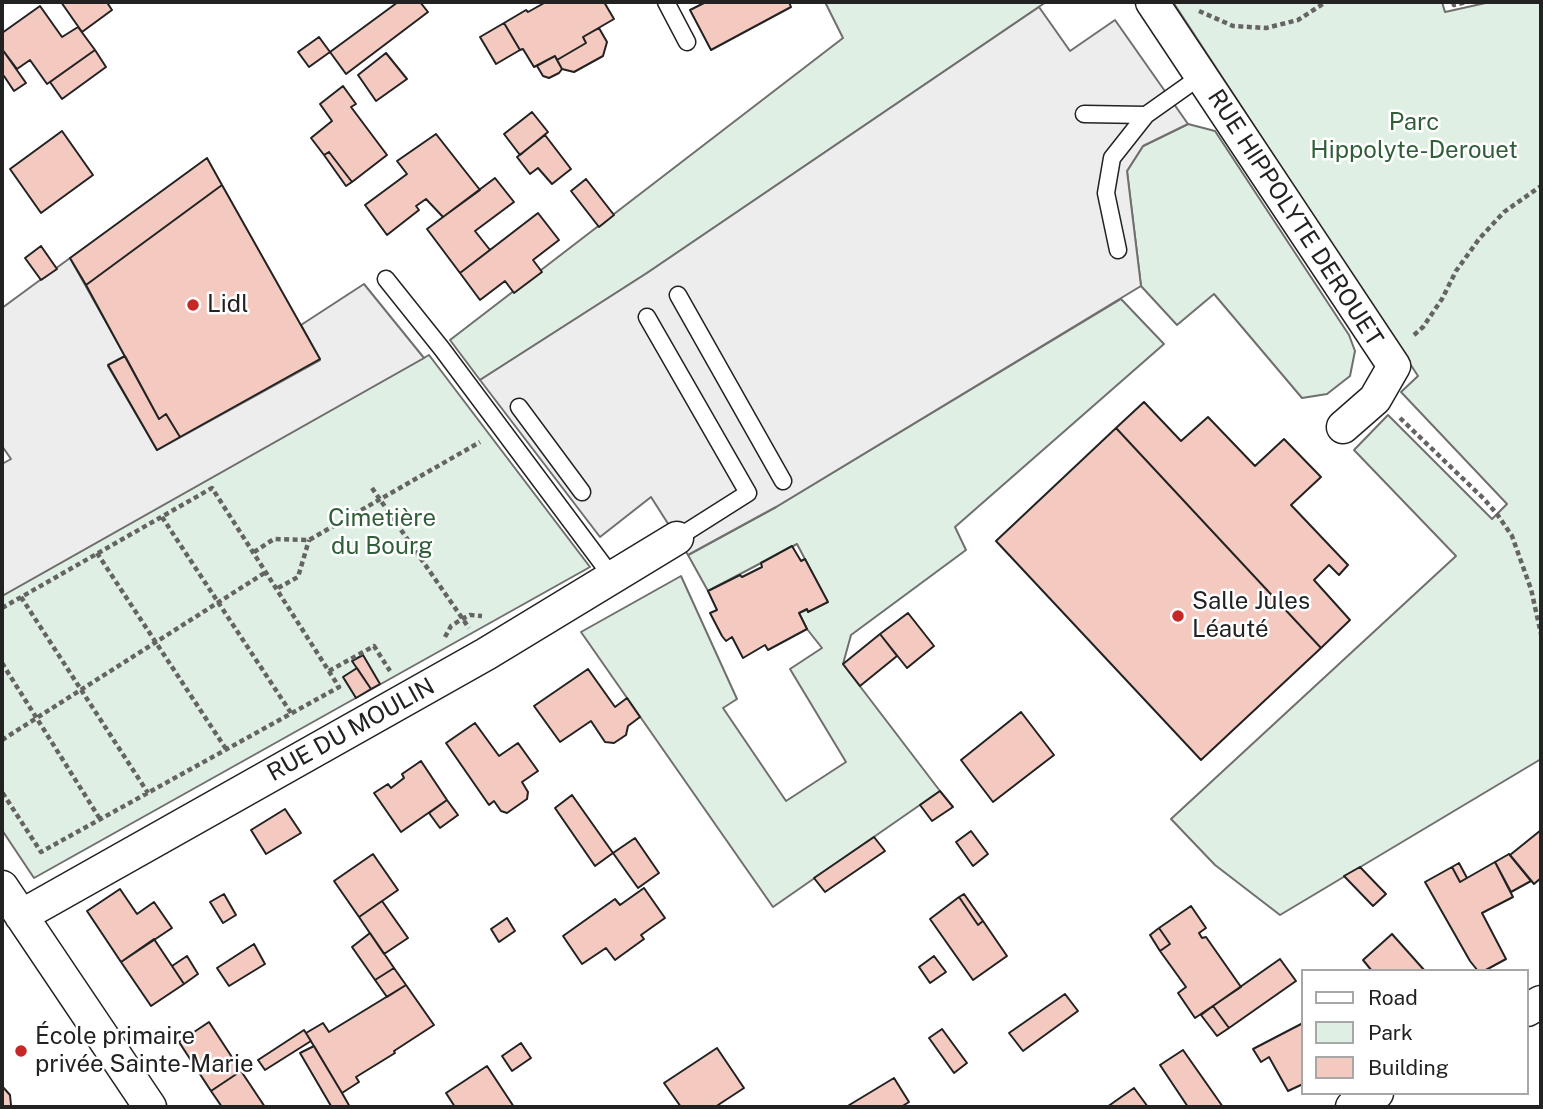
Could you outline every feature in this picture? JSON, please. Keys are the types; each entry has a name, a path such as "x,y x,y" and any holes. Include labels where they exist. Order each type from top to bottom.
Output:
{"street":[{"name":"RUE HIPPOLYTE DEROUET","path":"1153,2 1394,366 1375,399 1343,427"},
{"name":"RUE DU MOULIN","path":"21,916 486,654 677,538"},
{"path":"2,887 150,1107"},
{"path":"1352,1107 1373,1095"}],"lane":[{"path":"666,2 687,41"},
{"path":"1118,250 1106,193 1112,158 1146,114 1201,76"},
{"path":"1084,114 1146,114"},
{"path":"386,279 442,348 613,578"},
{"path":"678,295 783,481"},
{"path":"647,317 748,493 677,538"},
{"path":"519,407 582,492"}],"path":[{"path":"1195,8 1202,14 1233,26 1266,28 1298,20 1326,2"},
{"path":"1453,2 1454,5 1467,2"},
{"path":"1383,353 1407,341 1423,327 1442,299 1456,271 1479,239 1504,212 1541,186"},
{"path":"1378,394 1497,514 1511,536 1520,559 1531,589 1541,634"},
{"path":"254,552 274,539 309,540 480,442"},
{"path":"2,608 212,488 340,687 41,852 2,792"},
{"path":"372,488 486,654"},
{"path":"162,517 291,713"},
{"path":"278,589 298,577 309,540"},
{"path":"97,553 226,749"},
{"path":"2,740 266,572"},
{"path":"21,597 148,793"},
{"path":"445,638 450,626 470,615 487,617"},
{"path":"329,671 374,646 389,671 400,665"},
{"path":"2,663 100,819"}],"green space":[{"path":"825,2 1046,2 647,273 480,380 450,340 843,38"},
{"name":"Parc Hippolyte-Derouet","path":"1173,2 1442,2 1445,12 1490,2 1541,2 1541,759 1280,915 1215,865 1171,819 1456,556 1354,450 1388,415 1492,519 1507,504 1401,392 1418,376"},
{"path":"1188,124 1215,131 1349,335 1355,351 1350,376 1327,394 1302,398 1214,294 1177,325 1141,286 1127,171 1143,146"},
{"path":"1121,299 1164,344 955,527 966,550 851,635 843,664 940,791 773,907 581,632 681,576 737,699 723,708 786,801 846,762 790,669 822,648 807,629 799,613 827,601 797,544 708,591 688,555 776,507"},
{"name":"Cimetière du Bourg","path":"429,355 590,567 34,878 2,830 2,596"}],"shaded area":[{"path":"1039,7 1070,51 1115,20 1188,124 1143,146 1127,171 1141,286 776,507 688,555 651,497 600,537 480,380 647,273"},
{"path":"70,258 125,356 108,366 157,450 320,360 301,325 364,284 424,358 2,596 2,464 11,459 2,446 2,308"}],"building":[{"path":"61,2 111,2 108,4 112,10 82,32"},
{"path":"398,2 420,2 428,12 346,74 330,52"},
{"path":"546,2 604,2 614,19 583,37 586,43 557,60 555,56 534,67 504,23"},
{"path":"706,2 789,2 791,7 711,50 690,10"},
{"path":"40,6 62,37 78,27 95,50 47,84 30,60 17,69 2,49 2,33"},
{"path":"504,23 520,50 496,64 480,37"},
{"path":"599,28 607,42 603,56 574,72 562,69 557,60 586,43 583,37"},
{"path":"319,37 330,52 309,67 298,52"},
{"path":"2,49 26,83 14,91 2,76"},
{"path":"95,50 106,67 62,99 50,82"},
{"path":"386,53 407,79 376,101 358,75"},
{"path":"555,56 562,69 549,78 543,76 537,66"},
{"path":"343,86 356,104 351,107 387,155 352,182 329,152 324,155 311,138 332,121 320,104"},
{"path":"532,112 548,132 520,155 504,134"},
{"path":"62,131 93,175 41,213 10,169"},
{"path":"436,134 480,190 443,217 426,199 416,206 419,210 387,235 365,205 407,174 397,161"},
{"path":"545,135 571,169 552,184 538,168 530,174 517,157"},
{"path":"329,152 352,182 346,186 324,155"},
{"path":"207,158 222,185 86,285 70,258"},
{"path":"495,178 514,202 475,231 490,250 460,273 427,229"},
{"path":"586,179 614,215 599,227 571,191"},
{"name":"Lidl","path":"222,185 320,359 180,437 166,414 159,419 86,285"},
{"path":"538,213 559,240 533,260 542,272 514,293 505,281 480,300 460,273"},
{"path":"41,246 57,269 41,280 25,258"},
{"path":"125,356 159,419 166,414 180,437 157,450 108,365"},
{"path":"1144,402 1181,441 1208,417 1255,466 1284,439 1321,477 1291,505 1348,565 1339,575 1329,565 1314,580 1350,620 1321,648 1116,428"},
{"name":"Salle Jules Léauté","path":"1116,428 1321,648 1201,760 996,541"},
{"path":"792,546 801,561 805,559 828,602 808,612 807,609 799,613 807,629 768,650 765,645 743,658 732,637 726,641 722,636 710,613 717,610 708,591 762,567 761,563"},
{"path":"908,613 934,646 907,668 880,634"},
{"path":"880,634 897,656 860,686 843,664"},
{"path":"363,655 380,684 371,689 352,661"},
{"path":"357,668 371,689 356,698 343,677"},
{"path":"588,669 615,707 627,698 640,717 628,726 626,735 614,743 605,742 591,721 560,742 534,706"},
{"path":"1021,712 1054,755 993,802 961,760"},
{"path":"475,723 499,756 518,743 538,771 522,782 528,792 527,799 507,813 501,811 494,801 489,805 446,743"},
{"path":"421,761 447,800 401,832 374,793 388,784 391,788 404,778 402,774"},
{"path":"940,791 953,807 932,821 920,805"},
{"path":"572,795 613,853 595,866 555,808"},
{"path":"447,800 458,815 440,828 429,813"},
{"path":"285,809 301,833 266,854 251,830"},
{"path":"1541,830 1541,878 1534,884 1510,855"},
{"path":"971,831 988,854 973,866 956,842"},
{"path":"874,837 885,851 825,892 814,878"},
{"path":"635,838 659,873 638,888 613,853"},
{"path":"373,854 398,890 359,917 334,881"},
{"path":"1509,854 1531,881 1511,892 1495,862"},
{"path":"1495,862 1513,897 1482,913 1506,959 1488,969 1476,969 1470,961 1425,882 1452,867 1460,882"},
{"path":"1459,863 1467,878 1460,882 1452,867"},
{"path":"1360,867 1386,894 1373,906 1344,876"},
{"path":"644,888 665,918 641,935 644,939 615,960 606,948 582,964 563,936 615,899 620,905"},
{"path":"120,889 137,914 154,902 172,928 121,962 87,911"},
{"path":"224,894 236,915 223,923 210,902"},
{"path":"964,894 983,921 978,925 959,897"},
{"path":"959,897 978,925 983,921 1007,956 973,980 930,919"},
{"path":"382,901 408,938 384,954 359,917"},
{"path":"1191,906 1206,928 1199,933 1202,938 1206,937 1241,987 1195,1018 1178,993 1186,987 1160,951 1170,944 1159,928"},
{"path":"507,918 515,931 499,942 491,929"},
{"path":"1159,928 1170,944 1160,951 1150,935"},
{"path":"370,933 394,968 375,980 352,947"},
{"path":"1392,934 1423,969 1370,969 1363,960"},
{"path":"154,939 184,984 151,1006 121,962"},
{"path":"254,944 265,964 229,986 217,968"},
{"path":"187,956 198,974 184,984 172,966"},
{"path":"934,956 946,972 930,983 919,967"},
{"path":"1280,959 1296,981 1229,1028 1213,1006"},
{"path":"394,968 406,985 387,997 375,980"},
{"path":"406,985 434,1025 356,1077 359,1082 342,1093 306,1033 323,1023 329,1032"},
{"path":"1065,994 1078,1011 1023,1051 1009,1033"},
{"path":"1213,1006 1229,1028 1217,1036 1201,1015"},
{"path":"209,1022 241,1071 211,1091 179,1042"},
{"path":"1302,1024 1302,1084 1288,1091 1269,1057 1261,1062 1253,1049"},
{"path":"942,1029 967,1063 954,1073 929,1038"},
{"path":"304,1030 311,1041 265,1070 258,1060"},
{"path":"521,1043 531,1058 512,1071 502,1056"},
{"path":"314,1046 350,1107 330,1107 300,1053"},
{"path":"717,1048 744,1088 715,1107 681,1107 664,1083"},
{"path":"1183,1050 1223,1107 1188,1107 1160,1065"},
{"path":"487,1066 514,1107 455,1107 446,1093"},
{"path":"241,1071 265,1107 222,1107 211,1091"},
{"path":"894,1078 909,1102 901,1107 846,1107"},
{"path":"2,1086 10,1095 11,1105 8,1107 2,1107"},
{"path":"1134,1088 1148,1107 1107,1107"}],"place":[{"name":"Lidl","path":"193,305"},
{"name":"Salle Jules Léauté","path":"1178,616"},
{"name":"École primaire privée Sainte-Marie","path":"21,1051"}]}
